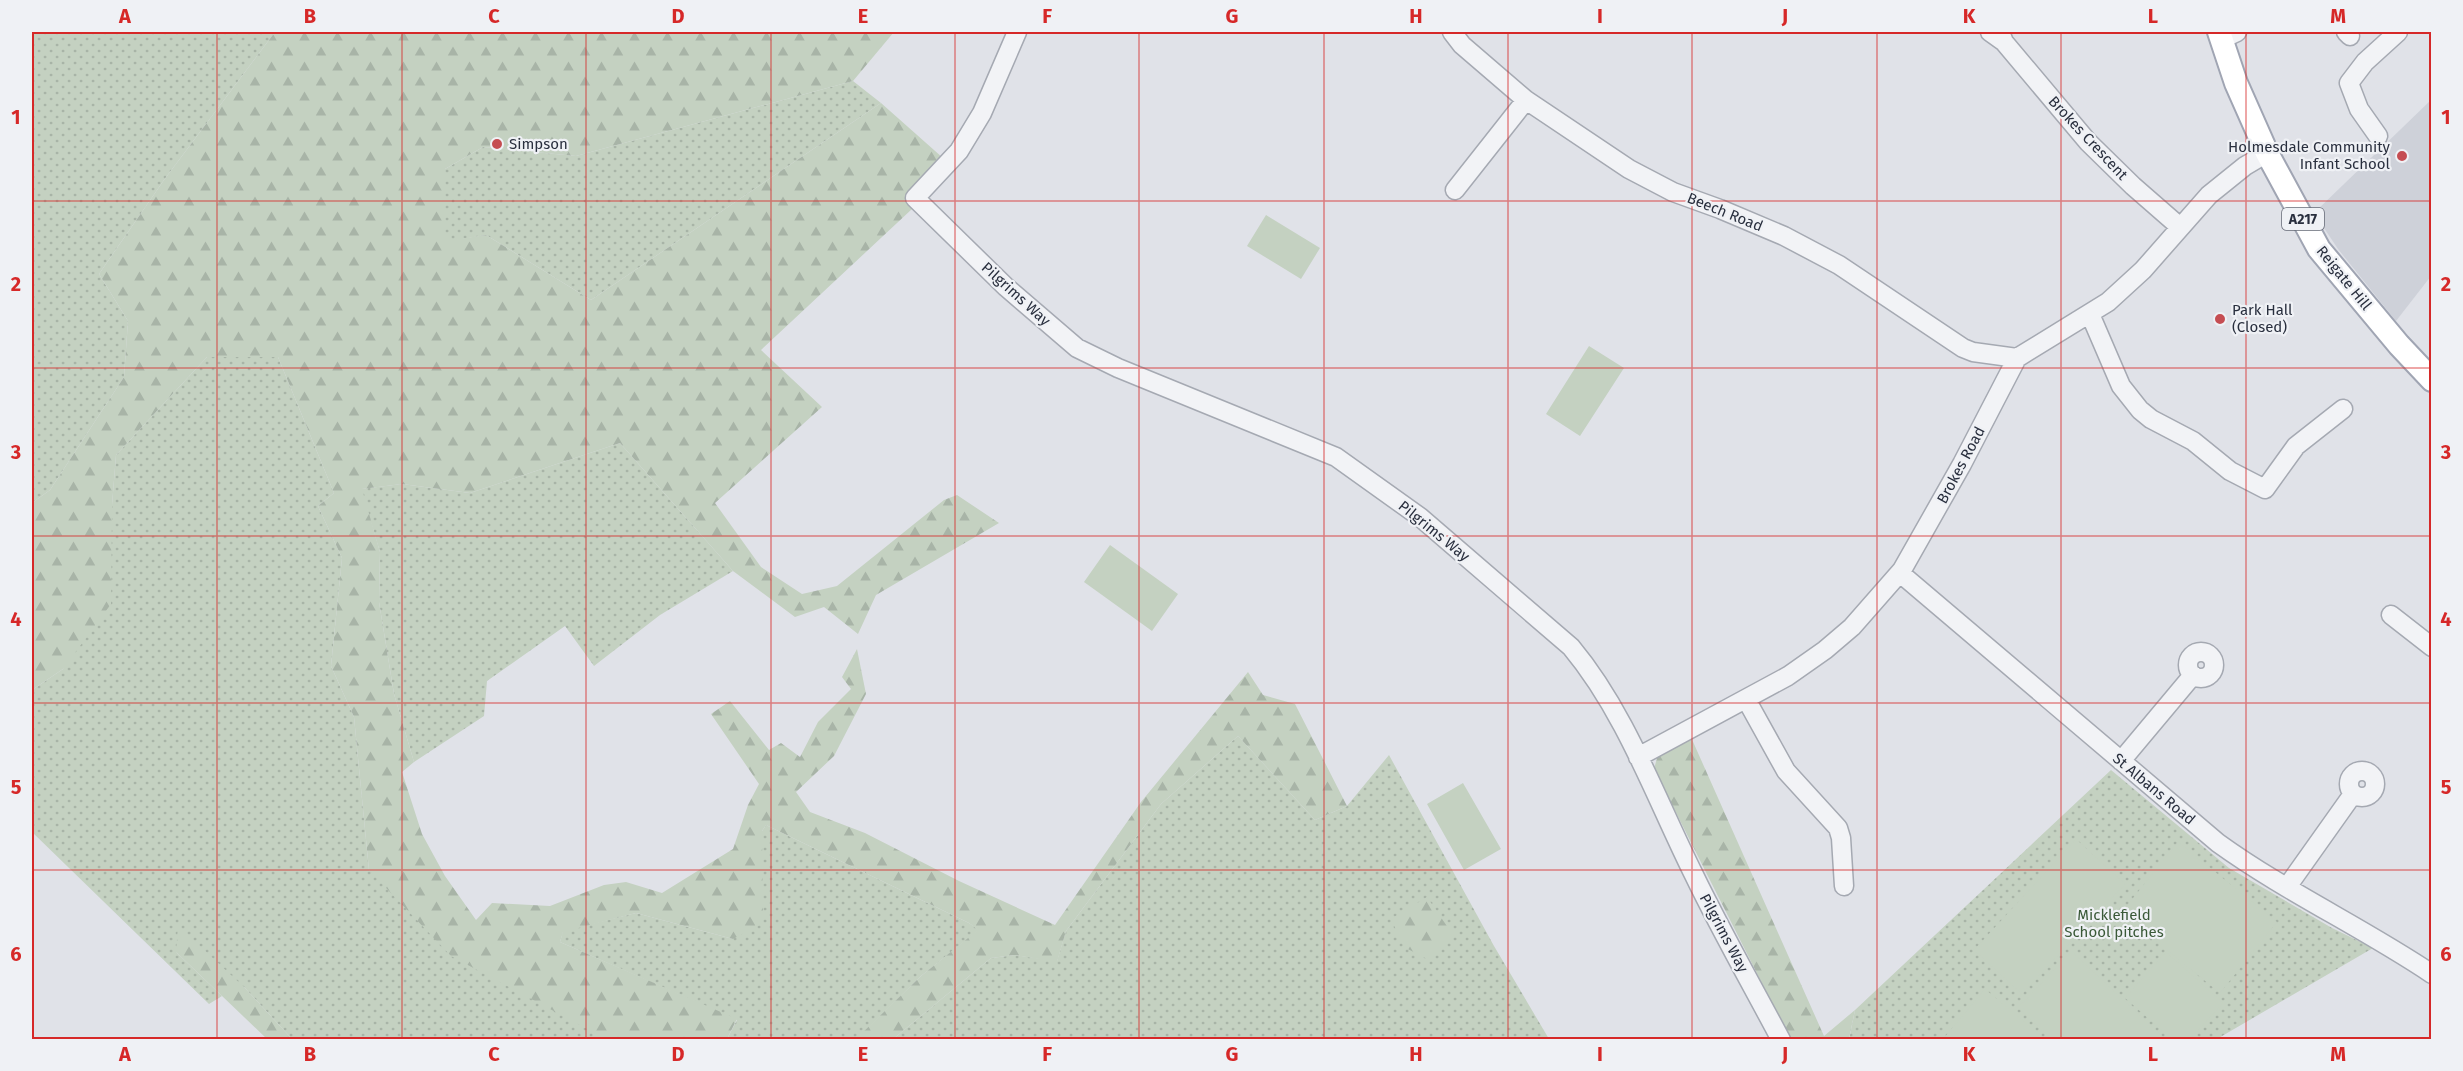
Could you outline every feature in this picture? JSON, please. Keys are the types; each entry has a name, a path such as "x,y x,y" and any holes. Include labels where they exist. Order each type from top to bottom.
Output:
{"main road":[{"name":"Reigate Hill","path":"2226,34 2236,83 2268,153 2319,249 2399,345 2432,380"}],"street":[{"name":"Pilgrims Way","path":"1017,32 982,113 959,151 915,198 1006,287 1077,348 1118,368 1336,457 1420,517 1571,647 1587,667 1638,757 1694,875 1781,1040"},
{"name":"Beech Road","path":"1452,32 1462,45 1526,100 1629,169 1673,192 1784,236 1839,265 1963,348 1973,352 2017,358"},
{"path":"2378,136 2359,109 2349,84 2365,62 2398,32"},
{"name":"Brokes Crescent","path":"1998,35 2088,142 2133,186 2180,226"},
{"path":"1455,190 1526,100"},
{"path":"2017,358 2108,302 2143,270 2209,195 2229,178 2268,153"},
{"path":"2090,314 2112,370 2129,399 2151,419 2193,441 2230,471 2265,489 2296,446 2343,409"},
{"name":"Brokes Road","path":"1638,757 1788,676 1825,650 1852,627 1900,573 1957,474 2017,358"},
{"name":"St Albans Road","path":"1900,573 2218,843 2287,887 2382,940 2432,974"},
{"path":"2391,615 2429,641"},
{"path":"2121,761 2193,675"},
{"path":"1746,699 1786,771 1838,828 1841,838 1844,886"},
{"path":"2287,887 2353,794"}],"shaded area":[{"name":"Holmesdale Community Infant School","path":"2431,100 2431,276 2396,321 2338,249 2314,213"}],"green space":[{"path":"32,32 275,32 164,180 99,274 128,321 124,377 50,490 32,503"},
{"path":"275,32 894,32 853,81 576,156 483,147 445,169 445,241 486,235 591,300 881,103 943,158 942,181 761,350 822,407 715,503 761,567 802,594 837,586 944,500 957,495 999,523 876,595 858,634 824,607 795,617 733,571 620,443 470,493 402,484 362,489 380,552 379,602 394,694 414,762 402,772 422,834 445,876 476,920 492,903 550,906 604,885 626,882 662,893 733,849 748,805 759,784 711,714 730,701 769,750 781,743 800,757 818,722 851,689 842,677 857,649 866,694 834,756 796,792 810,812 865,833 959,881 1055,925 1141,802 1248,672 1263,695 1295,704 1347,806 1315,820 1238,736 1161,804 1066,931 1057,962 1015,955 991,958 892,1040 856,1039 921,976 978,930 969,923 766,825 762,831 763,923 733,939 636,913 563,932 560,942 737,1019 727,1039 606,1039 451,956 369,870 354,717 331,666 342,558 318,506 334,493 278,357 207,357 116,455 112,505 111,604 63,669 32,690 32,503 50,490 124,377 128,321 99,274 164,180"},
{"path":"853,81 881,103 591,300 486,235 445,242 445,169 483,147 576,156"},
{"path":"1266,215 1320,248 1301,279 1247,246"},
{"path":"1589,346 1624,368 1580,436 1546,414"},
{"path":"207,357 278,357 334,493 318,506 342,558 331,666 354,717 369,870 606,1039 292,1039 244,987 176,952 222,996 209,1004 32,832 32,690 63,669 112,505 116,455"},
{"path":"620,443 733,571 660,615 594,666 565,626 487,681 484,716 414,762 394,694 379,602 380,552 361,489 402,484 470,493"},
{"path":"1110,545 1178,594 1152,631 1084,582"},
{"path":"1690,735 1824,1036 1855,1010 1849,1039 1790,1039 1654,769 1659,751"},
{"path":"1238,736 1315,820 1347,806 1389,755 1494,946 1549,1039 1152,1040 1149,1037 1144,1040 892,1040 991,958 1015,955 1057,961 1066,931 1161,804"},
{"name":"Micklefield School pitches","path":"2111,770 2229,868 2332,928 2373,948 2217,1039 1849,1040 1855,1010"},
{"path":"1463,783 1501,849 1464,870 1427,804"},
{"path":"766,825 969,923 979,930 921,976 856,1040 727,1039 737,1020 560,942 563,931 636,913 733,939 762,831"},
{"path":"2076,839 2125,884 2022,994 1974,950"},
{"path":"2178,842 2277,922 2220,993 2121,913"},
{"path":"1427,897 1453,935 1429,960 1404,947 1391,919"},
{"path":"178,926 244,987 292,1039 267,1039 176,952"},
{"path":"2071,951 2163,1037 2160,1039 2052,1039 2018,1008"},
{"path":"2166,952 2223,1003 2190,1039 2172,1039 2125,998"},
{"path":"1985,989 2045,1039 1943,1039"}],"place":[{"name":"Simpson","path":"497,144"},
{"name":"Holmesdale Community Infant School","path":"2402,156"},
{"name":"Park Hall (Closed)","path":"2220,319"}]}
